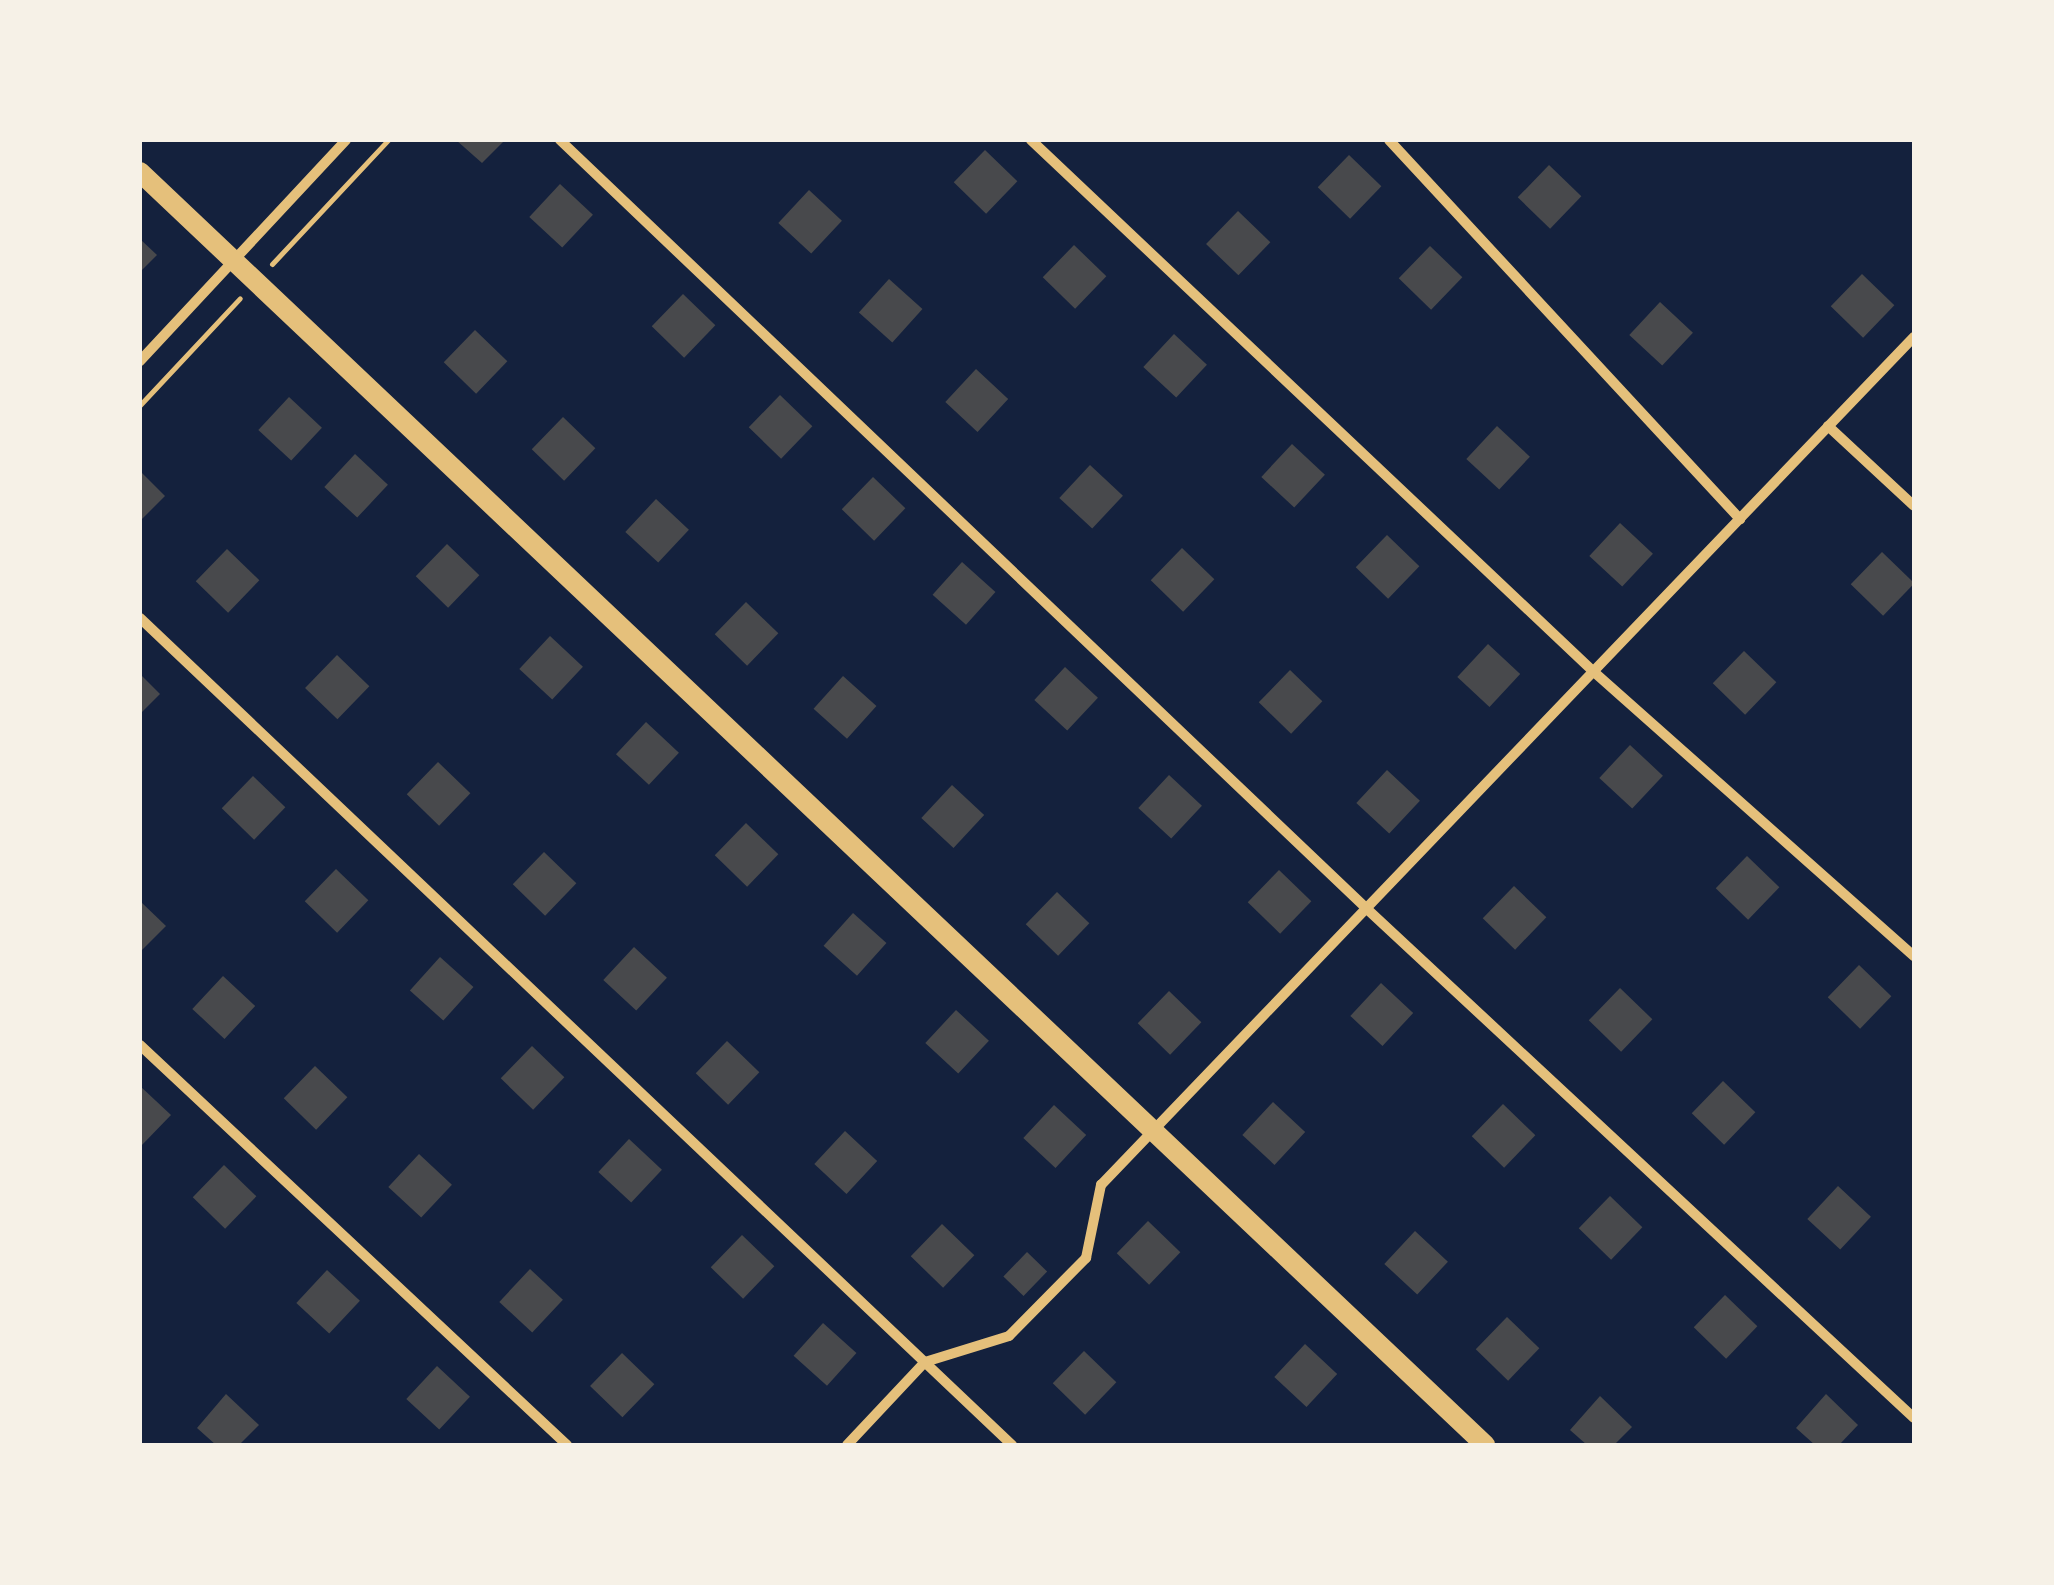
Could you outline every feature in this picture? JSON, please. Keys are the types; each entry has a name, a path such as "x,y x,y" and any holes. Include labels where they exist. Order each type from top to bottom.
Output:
{"main road":[{"path":"140,172 1485,1445"}],"street":[{"path":"140,361 346,140"},
{"path":"560,140 1367,909 1914,1418"},
{"path":"1031,140 1594,672 1914,956"},
{"path":"1389,140 1740,519"},
{"path":"847,1445 925,1362 1008,1336 1086,1258 1101,1185 1914,337"},
{"path":"1828,426 1914,506"},
{"path":"140,618 1012,1445"},
{"path":"140,1045 567,1445"}],"building":[{"path":"456,140 505,140 482,163"},
{"path":"985,150 1017,181 986,214 954,182"},
{"path":"1349,155 1381,186 1350,219 1318,187"},
{"path":"1549,165 1581,196 1550,229 1518,197"},
{"path":"560,184 593,215 562,248 529,217"},
{"path":"809,190 842,221 811,254 778,223"},
{"path":"1238,211 1270,242 1238,275 1206,244"},
{"path":"140,239 157,255 140,272"},
{"path":"1074,245 1106,276 1075,309 1043,277"},
{"path":"1430,246 1462,277 1431,310 1399,278"},
{"path":"1862,274 1894,305 1863,338 1831,306"},
{"path":"889,279 922,309 892,343 859,312"},
{"path":"683,294 715,325 684,358 652,326"},
{"path":"1660,302 1693,333 1662,366 1629,335"},
{"path":"475,330 507,361 476,394 444,362"},
{"path":"1174,334 1207,365 1176,398 1143,367"},
{"path":"976,369 1008,399 977,432 945,402"},
{"path":"780,395 812,426 781,459 749,427"},
{"path":"289,397 322,428 291,461 258,430"},
{"path":"563,417 595,448 564,481 532,449"},
{"path":"1497,426 1530,457 1499,490 1466,459"},
{"path":"1292,444 1325,475 1294,508 1261,477"},
{"path":"355,454 388,485 357,518 324,487"},
{"path":"1090,465 1123,496 1092,529 1059,498"},
{"path":"140,471 165,496 140,521"},
{"path":"873,477 905,508 874,541 842,509"},
{"path":"656,499 689,530 658,563 625,532"},
{"path":"1620,523 1653,554 1622,587 1589,556"},
{"path":"1387,535 1419,566 1388,599 1356,567"},
{"path":"447,544 479,575 448,608 416,576"},
{"path":"1182,548 1214,579 1183,612 1151,580"},
{"path":"227,549 259,580 228,613 196,581"},
{"path":"1882,552 1914,583 1883,616 1851,584"},
{"path":"962,562 995,592 966,625 933,595"},
{"path":"746,602 778,633 747,666 715,634"},
{"path":"550,636 583,667 552,700 519,669"},
{"path":"1488,644 1520,674 1489,707 1457,677"},
{"path":"1744,651 1776,682 1745,715 1713,683"},
{"path":"337,655 369,686 337,719 305,688"},
{"path":"1065,667 1098,698 1067,731 1034,700"},
{"path":"1290,670 1322,701 1291,734 1259,702"},
{"path":"140,674 160,694 140,714"},
{"path":"843,676 876,706 847,739 814,709"},
{"path":"646,722 679,753 649,785 616,754"},
{"path":"1630,745 1663,776 1632,809 1599,778"},
{"path":"438,762 470,793 439,826 407,794"},
{"path":"1387,770 1420,801 1389,834 1356,803"},
{"path":"1169,775 1202,806 1171,839 1138,808"},
{"path":"253,776 285,807 254,840 222,808"},
{"path":"952,785 984,815 953,848 921,818"},
{"path":"746,823 778,854 747,887 715,855"},
{"path":"544,852 576,883 545,916 513,884"},
{"path":"1747,856 1779,887 1748,920 1716,888"},
{"path":"336,869 368,900 337,933 305,901"},
{"path":"1279,870 1311,901 1280,934 1248,902"},
{"path":"1514,886 1546,917 1515,950 1483,918"},
{"path":"1057,892 1089,923 1058,956 1026,924"},
{"path":"140,901 166,926 140,952"},
{"path":"853,913 886,943 857,976 824,946"},
{"path":"634,947 667,978 636,1011 603,980"},
{"path":"440,957 473,987 443,1021 410,990"},
{"path":"1859,965 1891,996 1860,1029 1828,997"},
{"path":"223,976 255,1006 224,1039 192,1009"},
{"path":"1381,983 1413,1013 1382,1046 1350,1016"},
{"path":"1620,988 1652,1019 1621,1052 1589,1020"},
{"path":"1169,991 1201,1022 1170,1055 1138,1023"},
{"path":"956,1010 989,1041 958,1074 925,1043"},
{"path":"727,1041 759,1072 728,1105 696,1073"},
{"path":"532,1046 564,1077 533,1110 501,1078"},
{"path":"315,1066 347,1097 316,1130 284,1098"},
{"path":"1723,1081 1755,1112 1724,1145 1692,1113"},
{"path":"140,1086 171,1115 140,1147"},
{"path":"1273,1102 1305,1132 1274,1165 1242,1135"},
{"path":"1503,1104 1535,1135 1504,1168 1472,1136"},
{"path":"1054,1105 1086,1135 1055,1168 1023,1138"},
{"path":"845,1131 877,1161 846,1194 814,1164"},
{"path":"629,1139 662,1170 631,1203 598,1172"},
{"path":"419,1154 452,1185 421,1218 388,1187"},
{"path":"224,1165 256,1196 225,1229 193,1197"},
{"path":"1838,1186 1871,1217 1840,1250 1807,1219"},
{"path":"1610,1196 1642,1227 1611,1260 1579,1228"},
{"path":"1148,1221 1180,1252 1149,1285 1117,1253"},
{"path":"942,1224 974,1255 943,1288 911,1256"},
{"path":"1415,1231 1448,1262 1417,1295 1384,1264"},
{"path":"742,1235 774,1266 743,1299 711,1267"},
{"path":"1027,1252 1047,1271 1024,1296 1003,1276"},
{"path":"530,1269 563,1300 532,1333 499,1302"},
{"path":"327,1270 360,1301 329,1334 296,1303"},
{"path":"1725,1295 1757,1326 1726,1359 1694,1327"},
{"path":"1507,1317 1539,1348 1508,1381 1476,1349"},
{"path":"823,1323 856,1353 827,1386 794,1356"},
{"path":"1305,1344 1337,1374 1306,1407 1274,1377"},
{"path":"1084,1351 1116,1382 1085,1415 1053,1383"},
{"path":"622,1353 654,1384 622,1417 590,1386"},
{"path":"437,1366 470,1397 439,1430 406,1399"},
{"path":"226,1394 259,1425 239,1445 216,1445 197,1428"},
{"path":"1826,1394 1858,1425 1839,1445 1815,1445 1796,1428"},
{"path":"1600,1396 1632,1427 1614,1445 1587,1445 1570,1430"}]}
